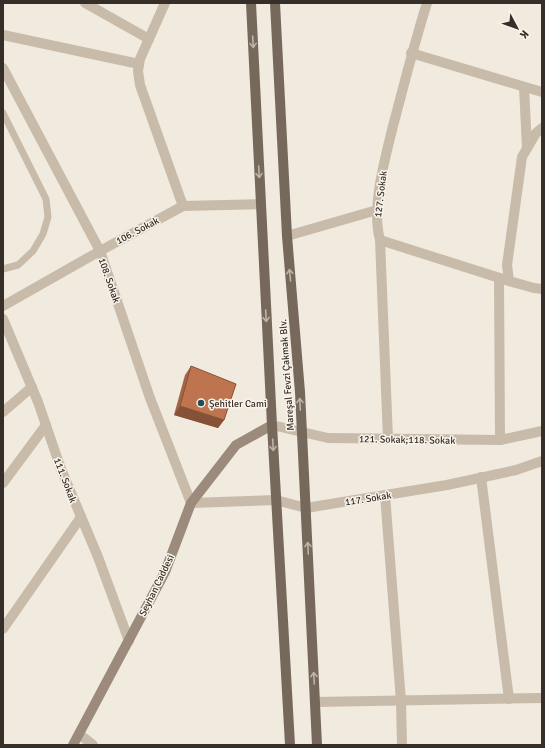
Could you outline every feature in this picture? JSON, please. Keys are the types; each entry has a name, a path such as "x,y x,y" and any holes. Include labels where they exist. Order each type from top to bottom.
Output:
{"main road":[{"name":"Mareşal Fevzi Çakmak Blv.","path":"251,3 290,745"},
{"name":"Mareşal Fevzi Çakmak Blv.","path":"274,3 287,236 302,433 317,745"},
{"name":"Seyhan Caddesi","path":"73,745 165,572 191,503 236,445 272,425"}],"street":[{"path":"85,3 149,39"},
{"path":"165,3 140,59 140,85 183,206"},
{"name":"127. Sokak","path":"388,439 380,240 377,229 377,210 384,165 412,53 427,3"},
{"path":"3,35 139,64"},
{"path":"412,53 542,92"},
{"name":"108. Sokak","path":"3,68 100,251 150,398 191,503"},
{"path":"524,87 527,148"},
{"path":"500,440 504,280 522,157 536,133 542,128"},
{"name":"106. Sokak","path":"3,306 183,206 261,204"},
{"path":"287,236 377,210"},
{"path":"380,240 504,280 542,289"},
{"name":"111. Sokak","path":"3,320 32,387 61,470 98,557 129,641"},
{"path":"3,412 32,387"},
{"path":"3,483 46,425"},
{"name":"121. Sokak;118. Sokak","path":"272,425 328,438 500,440 542,431"},
{"name":"117. Sokak","path":"191,503 276,500 306,508 447,485 516,470 542,461"},
{"path":"481,477 509,699"},
{"path":"385,495 401,700 402,745"},
{"path":"3,629 81,517"},
{"path":"315,702 542,698"},
{"path":"79,734 93,745"}],"lane":[{"path":"3,113 46,199 48,217 43,234 33,251 18,265 3,269"}],"building":[{"name":"Şehitler Cami","path":"191,366 236,384 224,420 180,406"}],"place":[{"name":"Şehitler Cami","path":"201,403"}]}
